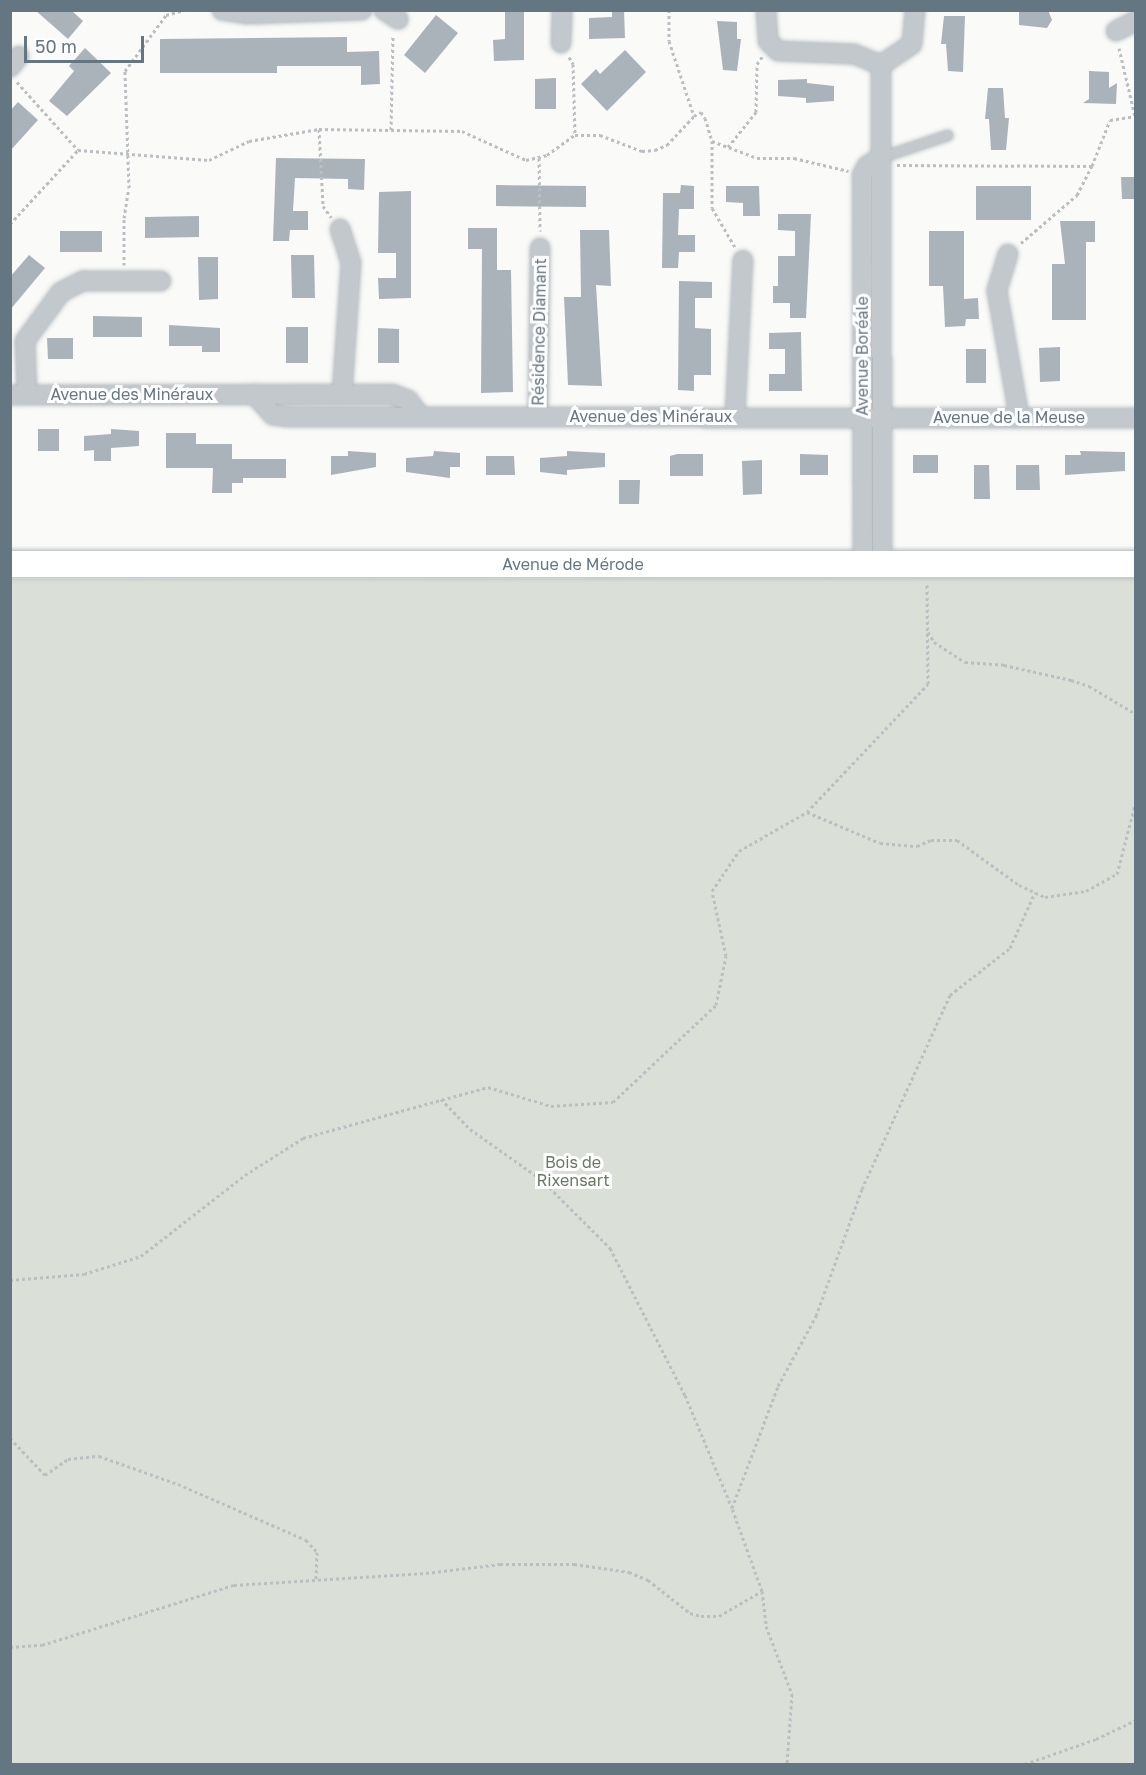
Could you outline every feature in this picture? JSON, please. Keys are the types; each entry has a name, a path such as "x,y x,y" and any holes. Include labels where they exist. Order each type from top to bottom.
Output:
{"street":[{"path":"224,11 362,10"},
{"path":"561,43 562,10"},
{"path":"766,10 771,46 781,52 854,54 881,65 912,44 915,10"},
{"path":"1116,31 1136,21"},
{"name":"Avenue Boréale","path":"872,564 882,417 881,65"},
{"path":"862,175 867,166 882,161"},
{"name":"Avenue Boréale","path":"862,175 862,417 872,564"},
{"path":"340,229 351,262 342,394"},
{"name":"Résidence Diamant","path":"538,416 540,248"},
{"path":"1008,255 997,291 1019,416"},
{"path":"735,416 743,260"},
{"path":"19,394 26,341 61,291 83,281 161,281"},
{"name":"Avenue des Minéraux","path":"19,394 402,396 420,416"},
{"name":"Avenue des Minéraux","path":"254,394 280,417 882,417"},
{"name":"Avenue de la Meuse","path":"882,417 1136,418"},
{"name":"Avenue de Mérode","path":"10,564 1136,564"}],"lane":[{"path":"882,161 947,135"}],"path":[{"path":"123,281 129,155 128,64 166,15 185,10"},
{"path":"669,10 669,41 694,116"},
{"path":"391,15 393,32 391,131"},
{"path":"1008,255 1077,195 1092,166 1110,120 1135,116 1116,31"},
{"path":"561,43 573,64 575,135"},
{"path":"728,147 756,112 757,64 771,46"},
{"path":"10,75 78,150 209,160 249,141 319,129 462,131 511,157 539,158 575,135 616,138 642,151 655,150 667,145 700,112 705,118 712,141 712,208 743,260"},
{"path":"319,129 323,206 340,229"},
{"path":"712,141 757,158 794,158 862,175"},
{"path":"10,224 78,150"},
{"path":"539,158 540,248"},
{"path":"882,161 1092,166"},
{"path":"10,1280 84,1274 141,1256 245,1175 303,1137 488,1087 550,1106 613,1102 716,1005 726,956 712,891 739,851 807,812 928,684 927,564"},
{"path":"928,631 934,642 965,662 1004,665 1071,680 1089,686 1136,714"},
{"path":"807,812 880,843 917,846 931,840 957,840 1019,885 1045,897 1086,891 1118,874 1136,801"},
{"path":"732,1508 778,1386 816,1316 862,1189 950,995 1010,948 1035,892"},
{"path":"441,1100 470,1130 541,1179 610,1248 685,1395 732,1508 762,1591 766,1626 792,1694 787,1764"},
{"path":"10,1438 45,1475 68,1459 99,1456 178,1484 306,1540 317,1552 316,1581"},
{"path":"10,1647 42,1645 234,1585 316,1581 500,1564 574,1564 629,1572 648,1580 690,1613 701,1616 719,1616 762,1591"},
{"path":"1025,1764 1096,1739 1136,1720"}],"green space":[{"name":"Bois de Rixensart","path":"1135,578 1135,1764 11,1764 11,579"}],"building":[{"path":"35,10 71,10 83,21 68,39"},
{"path":"505,10 524,10 524,60 494,61 493,40 505,39"},
{"path":"612,10 624,10 625,38 589,39 589,18 612,17"},
{"path":"1019,10 1048,10 1052,20 1047,28 1019,25"},
{"path":"436,15 458,33 425,73 404,55"},
{"path":"944,16 965,16 963,72 948,71 946,44 941,44"},
{"path":"717,21 737,22 737,39 741,39 737,71 723,70"},
{"path":"347,37 347,52 379,51 380,84 361,85 361,66 277,66 277,73 160,73 160,39"},
{"path":"85,48 111,73 67,116 49,101 74,71 69,66"},
{"path":"625,50 646,72 607,111 581,84 596,69 600,74"},
{"path":"1089,71 1109,72 1109,88 1117,83 1116,104 1083,103 1089,99"},
{"path":"556,78 556,109 535,109 535,79"},
{"path":"807,79 807,83 834,86 834,101 806,103 806,98 778,96 778,80"},
{"path":"988,88 1003,88 1005,118 1009,118 1006,150 991,150 989,119 985,119"},
{"path":"18,102 38,120 10,151 10,111"},
{"path":"276,158 365,159 364,190 348,189 348,179 295,178 293,211 308,211 308,230 290,230 289,241 273,241"},
{"path":"1121,177 1136,177 1136,199 1122,199"},
{"path":"496,185 586,186 586,207 496,206"},
{"path":"681,185 694,186 694,209 679,209 678,235 695,235 695,252 679,252 678,268 662,268 663,193 680,193"},
{"path":"726,186 759,186 760,216 743,216 743,203 726,202"},
{"path":"976,186 1031,186 1031,220 976,220"},
{"path":"411,191 411,298 379,299 378,278 396,278 396,253 378,253 379,192"},
{"path":"778,214 811,214 806,318 790,318 790,303 773,303 773,286 778,286 778,256 795,256 795,231 778,230"},
{"path":"199,216 199,237 145,238 145,217"},
{"path":"1060,221 1095,221 1095,242 1086,242 1086,320 1052,320 1052,264 1065,264"},
{"path":"468,228 497,228 497,270 511,270 513,392 481,393 482,249 468,249"},
{"path":"580,230 609,230 611,286 596,285 602,386 568,385 564,297 581,297"},
{"path":"60,231 102,231 102,252 60,252"},
{"path":"929,231 964,231 964,299 978,298 979,319 966,319 965,326 945,327 943,286 929,286"},
{"path":"29,255 45,268 10,310 10,277"},
{"path":"291,255 314,255 315,298 292,298"},
{"path":"198,257 218,257 218,299 199,300"},
{"path":"679,281 712,282 712,298 695,298 695,328 711,329 711,375 694,375 694,391 678,390"},
{"path":"93,316 142,317 142,337 93,337"},
{"path":"169,325 220,328 220,352 202,352 202,346 169,346"},
{"path":"286,327 308,327 308,363 286,363"},
{"path":"378,328 399,329 399,363 378,363"},
{"path":"801,332 802,391 769,391 769,374 785,374 785,349 769,349 769,333"},
{"path":"47,338 73,338 73,359 48,359"},
{"path":"1060,347 1060,381 1040,382 1039,348"},
{"path":"966,349 986,349 986,383 966,383"},
{"path":"38,429 59,429 59,451 38,451"},
{"path":"111,429 139,431 139,446 111,448 111,461 94,461 94,450 84,451 84,436 111,434"},
{"path":"166,433 196,433 196,444 232,444 232,459 286,459 286,478 243,478 243,483 232,483 232,493 212,493 213,468 166,468"},
{"path":"348,451 376,453 376,467 331,475 331,456 348,456"},
{"path":"434,451 460,453 460,467 450,467 450,478 406,472 406,458 433,456"},
{"path":"567,451 605,453 605,467 567,470 567,475 540,472 540,458 567,456"},
{"path":"1080,451 1125,452 1125,471 1065,475 1065,455 1081,455"},
{"path":"703,454 703,476 670,476 670,456"},
{"path":"800,454 828,455 828,475 800,475"},
{"path":"913,455 938,455 938,473 913,473"},
{"path":"486,456 514,456 515,475 486,475"},
{"path":"762,460 762,494 743,495 742,461"},
{"path":"974,465 989,465 990,499 974,499"},
{"path":"1016,465 1039,465 1040,490 1016,490"},
{"path":"619,480 640,480 639,504 619,504"}]}
